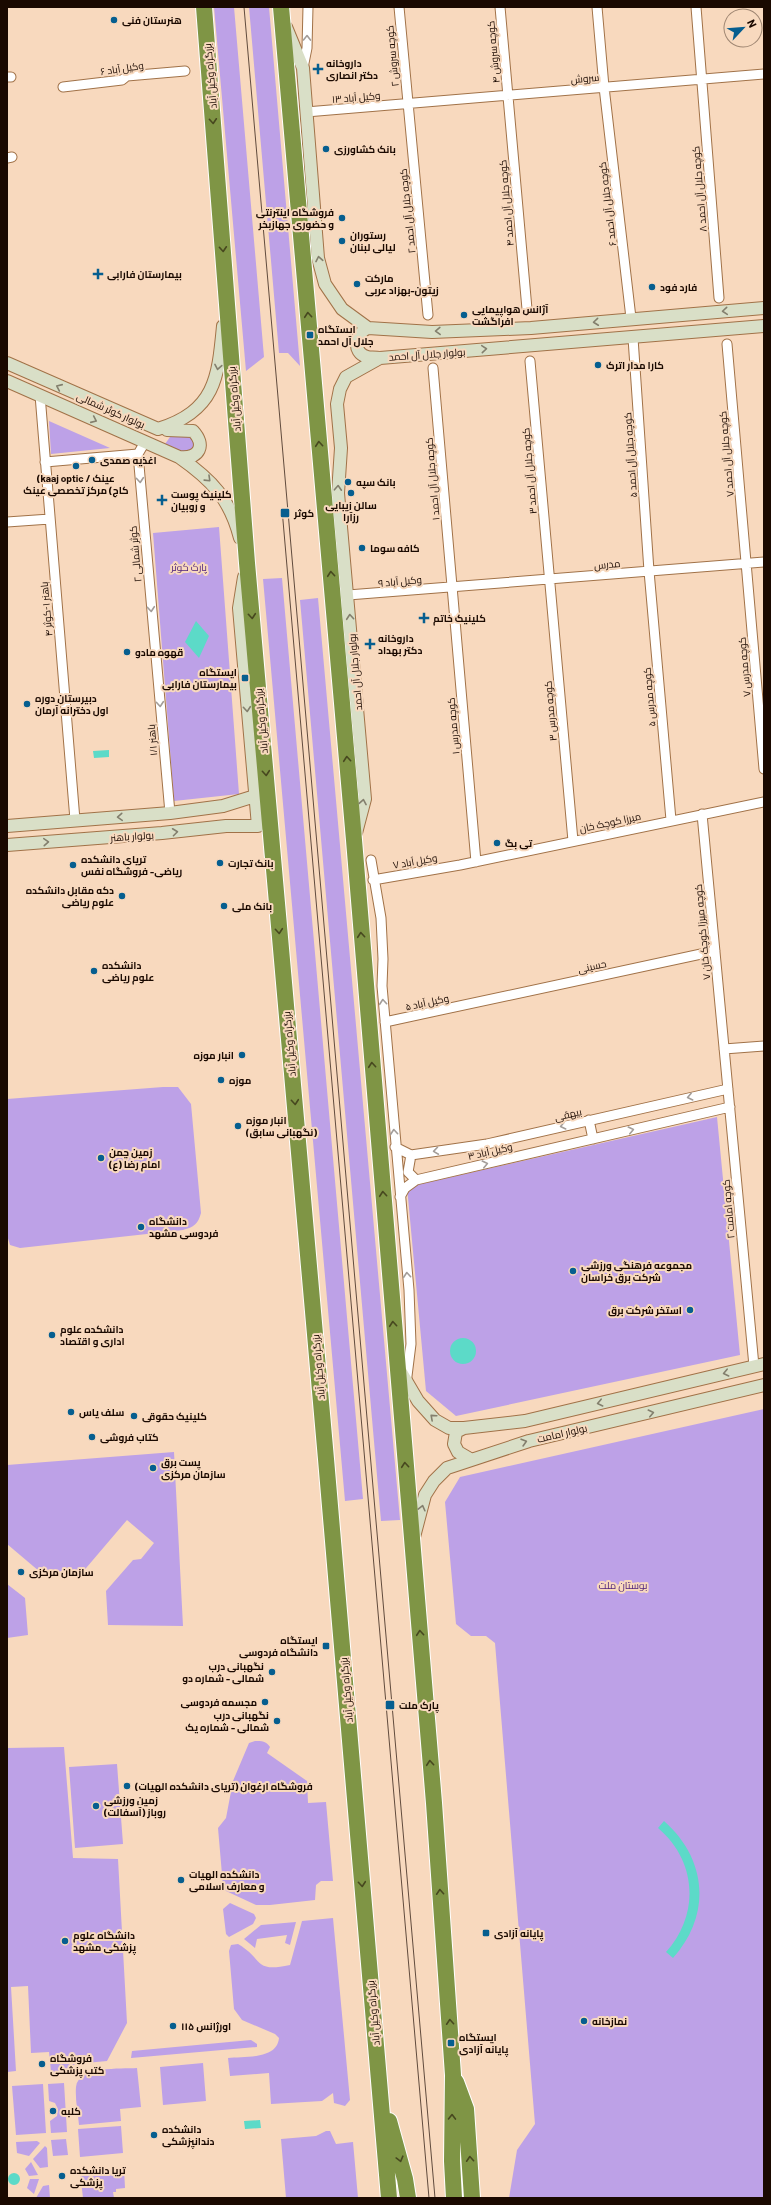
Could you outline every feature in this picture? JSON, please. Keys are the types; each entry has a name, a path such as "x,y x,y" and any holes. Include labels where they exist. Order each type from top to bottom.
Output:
{"highway":[{"path":"196,7 210,68"},
{"name":"بزرگراه وکیل آباد","path":"204,7 210,68 226,301 247,563 389,2198"},
{"path":"282,11 354,840 412,1545 453,2075 452,2161 454,2198"},
{"path":"250,739 262,723"},
{"path":"453,2075 466,2109 472,2198"},
{"path":"378,2081 381,2198"},
{"name":"بزرگراه وکیل آباد","path":"378,2081 405,2179 408,2198"}],"main road":[{"path":"282,11 303,68 318,258 325,284 342,309 368,328 357,337 357,347 363,355 367,357 380,358"},
{"name":"بولوار کوثر شمالی","path":"7,363 158,430 177,423 197,410 210,393 218,372 226,301"},
{"name":"بولوار جلال آل احمد","path":"368,328 439,332 531,328 631,318 764,308"},
{"name":"بولوار جلال آل احمد","path":"354,840 365,799 338,492 341,448 337,404 340,389 346,377 380,358 764,326"},
{"name":"بولوار کوثر شمالی","path":"7,381 179,457 213,483 226,503 236,523 247,563"},
{"path":"158,430 192,430 199,438 200,446 196,454 190,458 179,457"},
{"path":"247,563 239,608 255,796"},
{"name":"بولوار باهنر","path":"7,845 162,833 226,826 258,826 255,796 223,806 170,813 13,825"},
{"path":"223,806 229,817 226,826"},
{"path":"13,825 20,844"},
{"name":"بولوار امامت","path":"397,1363 406,1384 435,1420 449,1428 464,1428 524,1421 759,1365"},
{"name":"بولوار امامت","path":"412,1545 425,1494 434,1481 447,1468 470,1458 529,1441 764,1386"},
{"path":"464,1428 456,1432 454,1444 458,1452 470,1458"}],"street":[{"path":"303,68 307,48 308,7"},
{"name":"کوچه سروش ۲","path":"399,7 407,104"},
{"name":"کوچه سروش ۴","path":"500,7 508,95"},
{"name":"کوچه جلال آل احمد ۶","path":"597,7 604,87 631,318"},
{"name":"کوچه جلال آل احمد ۸","path":"696,7 719,298"},
{"name":"۶ وکیل آباد","path":"63,87 122,80 127,76 185,71"},
{"name":"سروش","path":"407,104 764,74"},
{"name":"کوچه جلال آل احمد ۴","path":"508,95 527,309"},
{"name":"۱۳ وکیل آباد","path":"306,112 407,104"},
{"name":"کوچه جلال آل احمد ۲","path":"407,104 428,316"},
{"name":"کوچه جلال آل احمد ۵","path":"632,338 649,571"},
{"name":"کوچه جلال آل احمد ۷","path":"727,344 746,563"},
{"name":"کوچه جلال آل احمد ۳","path":"530,361 549,580"},
{"name":"کوچه جلال آل احمد ۱","path":"433,368 453,588"},
{"name":"باهنر ۱-کوثر ۴","path":"40,395 75,820"},
{"path":"45,462 138,454 145,442"},
{"name":"کوثر شمالی ۲","path":"138,454 156,665"},
{"path":"7,522 50,519"},
{"name":"مدرس","path":"453,588 764,562"},
{"name":"کوچه مدرس ۷","path":"746,563 764,770"},
{"name":"کوچه مدرس ۵","path":"649,571 671,820"},
{"name":"کوچه مدرس ۳","path":"549,580 573,841"},
{"name":"۹ وکیل آباد","path":"348,595 453,588"},
{"name":"کوچه مدرس ۱","path":"453,588 476,862"},
{"name":"باهنر ۱/۱","path":"156,665 170,813"},
{"name":"میرزا کوچک خان","path":"460,865 671,820 764,802"},
{"name":"کوچه میرزا کوچک خان ۷","path":"702,814 724,1049"},
{"path":"371,860 373,880 382,918 382,986 395,1147 409,1290 411,1344 406,1384"},
{"name":"۷ وکیل آباد","path":"373,880 460,865"},
{"name":"حسینی","path":"473,1003 715,951"},
{"name":"وکیل آباد ۵","path":"385,1022 473,1003"},
{"path":"724,1049 764,1046"},
{"name":"کوچه امامت ۲","path":"724,1049 759,1365"},
{"name":"بیهقی","path":"411,1155 487,1144 728,1089"},
{"path":"589,1120 593,1139 730,1107"},
{"name":"۳ وکیل آباد","path":"416,1180 593,1139"},
{"path":"395,1147 411,1155 408,1172 416,1180 405,1188 400,1197"}],"green space":[{"path":"214,7 234,7 264,357 246,371"},
{"path":"249,7 269,7 300,366 288,353 279,353"},
{"path":"49,421 110,448 51,454"},
{"path":"176,435 191,435 197,443 189,454 165,444 170,437"},
{"name":"پارک کوثر","path":"219,527 239,794 174,801 153,533"},
{"path":"282,578 363,1499 345,1501 263,579"},
{"path":"318,598 400,1520 381,1521 300,600"},
{"name":"زمین چمن امام رضا (ع)","path":"178,1087 191,1104 201,1213 195,1224 190,1228 183,1230 20,1248 10,1245 7,1235 7,1099"},
{"name":"مجموعه فرهنگی ورزشی شرکت برق خراسان","path":"717,1117 740,1355 456,1416 426,1391 407,1187"},
{"name":"بوستان ملت","path":"764,1409 764,2198 509,2198 517,2150 535,2124 495,1643 486,1636 471,1636 456,1624 445,1502 460,1477"},
{"path":"174,1452 183,1626 108,1625 106,1591 133,1560 141,1559 154,1543 127,1520 81,1574 46,1577 7,1544 7,1465"},
{"path":"7,1584 25,1598 28,1635 7,1638"},
{"path":"255,1741 265,1742 270,1747 267,1753 307,1781 308,1803 326,1802 333,1881 321,1881 316,1885 315,1900 256,1905 226,1891 223,1886 218,1828 226,1818 233,1781 249,1743"},
{"path":"64,1747 73,1858 118,1859 127,2023 107,2061 75,2064 65,2072 51,2072 49,2052 31,2053 28,1986 11,1987 16,2071 7,2072 7,1748"},
{"name":"زمین ورزشی روباز (آسفالت)","path":"117,1764 123,1844 75,1848 69,1767"},
{"path":"230,1903 254,1914 256,1918 253,1924 229,1937 226,1934 223,1909"},
{"path":"333,1918 350,2100 345,2106 334,2103 333,2093 322,2101 271,2104 269,2073 230,2076 228,2058 259,2056 272,2050 277,2045 279,2038 275,2034 242,2020 234,2009 229,1951 231,1945 238,1944 264,1966 278,1967 290,1965 302,1921"},
{"path":"296,1922 290,1945 285,1943 287,1935 257,1939 255,1948 244,1939 261,1925"},
{"path":"251,2040 257,2044 257,2047 131,2058 132,2051"},
{"path":"203,2063 206,2101 163,2105 160,2067"},
{"path":"137,2068 141,2107 120,2109 121,2121 79,2125 76,2087 79,2080 84,2075 101,2070"},
{"path":"64,2083 67,2132 51,2133 50,2121 57,2116 58,2109 55,2103 49,2101 48,2084"},
{"path":"43,2084 46,2133 16,2135 12,2086"},
{"path":"121,2126 123,2153 80,2157 78,2129"},
{"path":"326,2131 330,2131 336,2144 353,2142 358,2198 286,2198 281,2139 316,2136"},
{"path":"66,2139 68,2155 53,2156 51,2140"},
{"path":"37,2141 40,2143 29,2156 17,2153 16,2142"},
{"path":"45,2146 47,2148 48,2167 40,2168 33,2159"},
{"path":"31,2162 38,2175 29,2176 25,2169"},
{"path":"124,2168 125,2188 116,2189 116,2192 113,2192 114,2198 83,2198 80,2172"},
{"path":"30,2179 39,2179 34,2194 27,2188"},
{"path":"49,2185 50,2198 36,2198 43,2186"}],"water":[{"path":"196,621 209,636 199,658 185,642"},
{"path":"109,750 109,757 94,758 93,751"},
{"path":"463,1338 472,1342 476,1351 472,1360 463,1364 454,1360 450,1351 454,1342"},
{"path":"664,1821 678,1836 689,1852 696,1869 699,1887 699,1905 694,1923 686,1941 673,1958 666,1952 677,1937 685,1921 689,1905 689,1888 687,1872 680,1856 671,1841 658,1828"},
{"path":"260,2120 261,2128 245,2129 244,2121"},
{"path":"12,2173 16,2173 20,2179 16,2185 12,2185 8,2181 8,2177"}],"tram line":[{"path":"244,7 435,2198"},
{"path":"282,509 429,2198"}],"place":[{"name":"هنرستان فنی","path":"114,20"},
{"name":"داروخانه دکتر انصاری","path":"318,69"},
{"name":"بانک کشاورزی","path":"326,149"},
{"name":"فروشگاه اینترنتی و حضوری جهازبخر","path":"342,218"},
{"name":"رستوران لیالی لبنان","path":"342,241"},
{"name":"بیمارستان فارابی","path":"98,274"},
{"name":"مارکت زیتون-بهزاد عربی","path":"357,284"},
{"name":"فارد فود","path":"652,287"},
{"name":"آژانس هواپیمایی افراگشت","path":"464,315"},
{"name":"ایستگاه جلال آل احمد","path":"310,335"},
{"name":"کارا مدار اترک","path":"598,365"},
{"name":"اغذیه صمدی","path":"92,460"},
{"name":"(kaaj optic / عینک کاج) مرکز تخصصی عینک","path":"76,466"},
{"name":"بانک سپه","path":"348,482"},
{"name":"سالن زیبایی رزآرا","path":"351,493"},
{"name":"کلینیک پوست و روبیان","path":"162,500"},
{"name":"کوثر","path":"285,513"},
{"name":"کافه سوما","path":"362,548"},
{"name":"کلینیک خاتم","path":"424,618"},
{"name":"داروخانه دکتر بهداد","path":"370,644"},
{"name":"قهوه مادو","path":"127,652"},
{"name":"ایستگاه بیمارستان فارابی","path":"245,678"},
{"name":"دبیرستان دوره اول دخترانه آرمان","path":"27,704"},
{"name":"تی بگ","path":"497,843"},
{"name":"بانک تجارت","path":"220,863"},
{"name":"تریای دانشکده ریاضی- فروشگاه نفس","path":"73,865"},
{"name":"دکه مقابل دانشکده علوم ریاضی","path":"122,896"},
{"name":"بانک ملی","path":"224,906"},
{"name":"دانشکده علوم ریاضی","path":"94,971"},
{"name":"انبار موزه","path":"242,1055"},
{"name":"موزه","path":"221,1080"},
{"name":"انبار موزه (نگهبانی سابق)","path":"238,1126"},
{"name":"زمین چمن امام رضا (ع)","path":"101,1158"},
{"name":"دانشگاه فردوسی مشهد","path":"141,1227"},
{"name":"مجموعه فرهنگی ورزشی شرکت برق خراسان","path":"573,1271"},
{"name":"استخر شرکت برق","path":"690,1310"},
{"name":"دانشکده علوم اداری و اقتصاد","path":"52,1335"},
{"name":"سلف یاس","path":"71,1412"},
{"name":"کلینیک حقوقی","path":"134,1416"},
{"name":"کتاب فروشی","path":"92,1437"},
{"name":"پست برق سازمان مرکزی","path":"153,1468"},
{"name":"سازمان مرکزی","path":"21,1572"},
{"name":"ایستگاه دانشگاه فردوسی","path":"326,1646"},
{"name":"نگهبانی درب شمالی - شماره دو","path":"272,1672"},
{"name":"مجسمه فردوسی","path":"265,1702"},
{"name":"پارک ملت","path":"390,1705"},
{"name":"نگهبانی درب شمالی - شماره یک","path":"277,1721"},
{"name":"فروشگاه ارغوان (تریای دانشکده الهیات)","path":"127,1786"},
{"name":"زمین ورزشی روباز (آسفالت)","path":"96,1806"},
{"name":"دانشکده الهیات و معارف اسلامی","path":"181,1880"},
{"name":"پایانه آزادی","path":"486,1933"},
{"name":"دانشگاه علوم پزشکی مشهد","path":"65,1941"},
{"name":"نمازخانه","path":"584,2021"},
{"name":"اورژانس ۱۱۵","path":"173,2026"},
{"name":"ایستگاه پایانه آزادی","path":"451,2043"},
{"name":"فروشگاه کتب پزشکی","path":"42,2064"},
{"name":"کلبه","path":"53,2111"},
{"name":"دانشکده دندانپزشکی","path":"154,2135"},
{"name":"تریا دانشکده پزشکی","path":"62,2176"}]}
